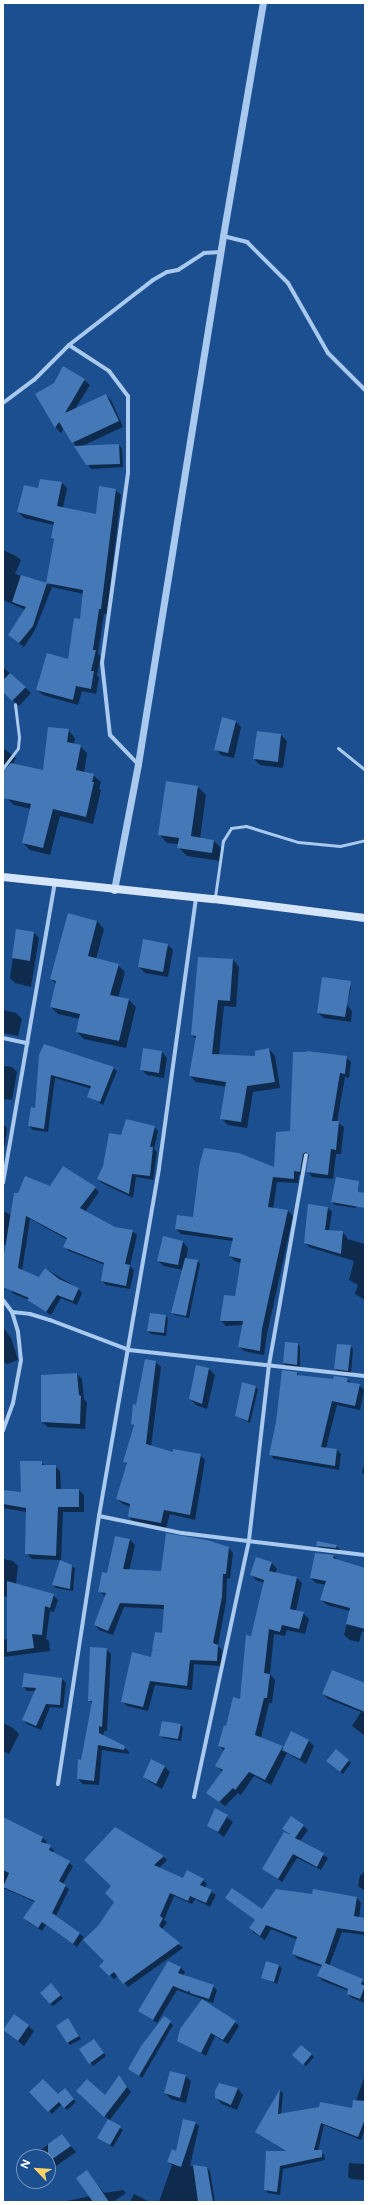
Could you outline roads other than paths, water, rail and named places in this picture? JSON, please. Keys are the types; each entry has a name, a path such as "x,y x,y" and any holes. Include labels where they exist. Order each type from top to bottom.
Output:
{"main road":[{"path":"3,877 114,890 214,899 365,918"}],"street":[{"path":"114,890 138,764 223,236 263,3"},
{"path":"223,236 247,242 288,282 328,353 365,390"},
{"path":"3,408 4,403 34,380 69,345 152,280 167,272 178,270 204,253 221,252"},
{"path":"69,345 109,371 128,396 128,473 102,663 110,735 138,764"},
{"path":"3,1183 55,883"},
{"path":"58,1784 99,1516 129,1350 159,1168 196,898"},
{"path":"3,1038 27,1043"},
{"path":"194,1797 249,1540 269,1365 306,1155"},
{"path":"3,1300 12,1312 18,1332 21,1360 13,1403 3,1431"},
{"path":"12,1312 30,1314 50,1320 129,1350 365,1376"},
{"path":"99,1516 182,1533 365,1555"}],"lane":[{"path":"3,768 18,748 19,737 15,704"},
{"path":"338,748 365,770"},
{"path":"214,899 223,841 231,828 246,826 305,842 340,846 365,840"}]}
